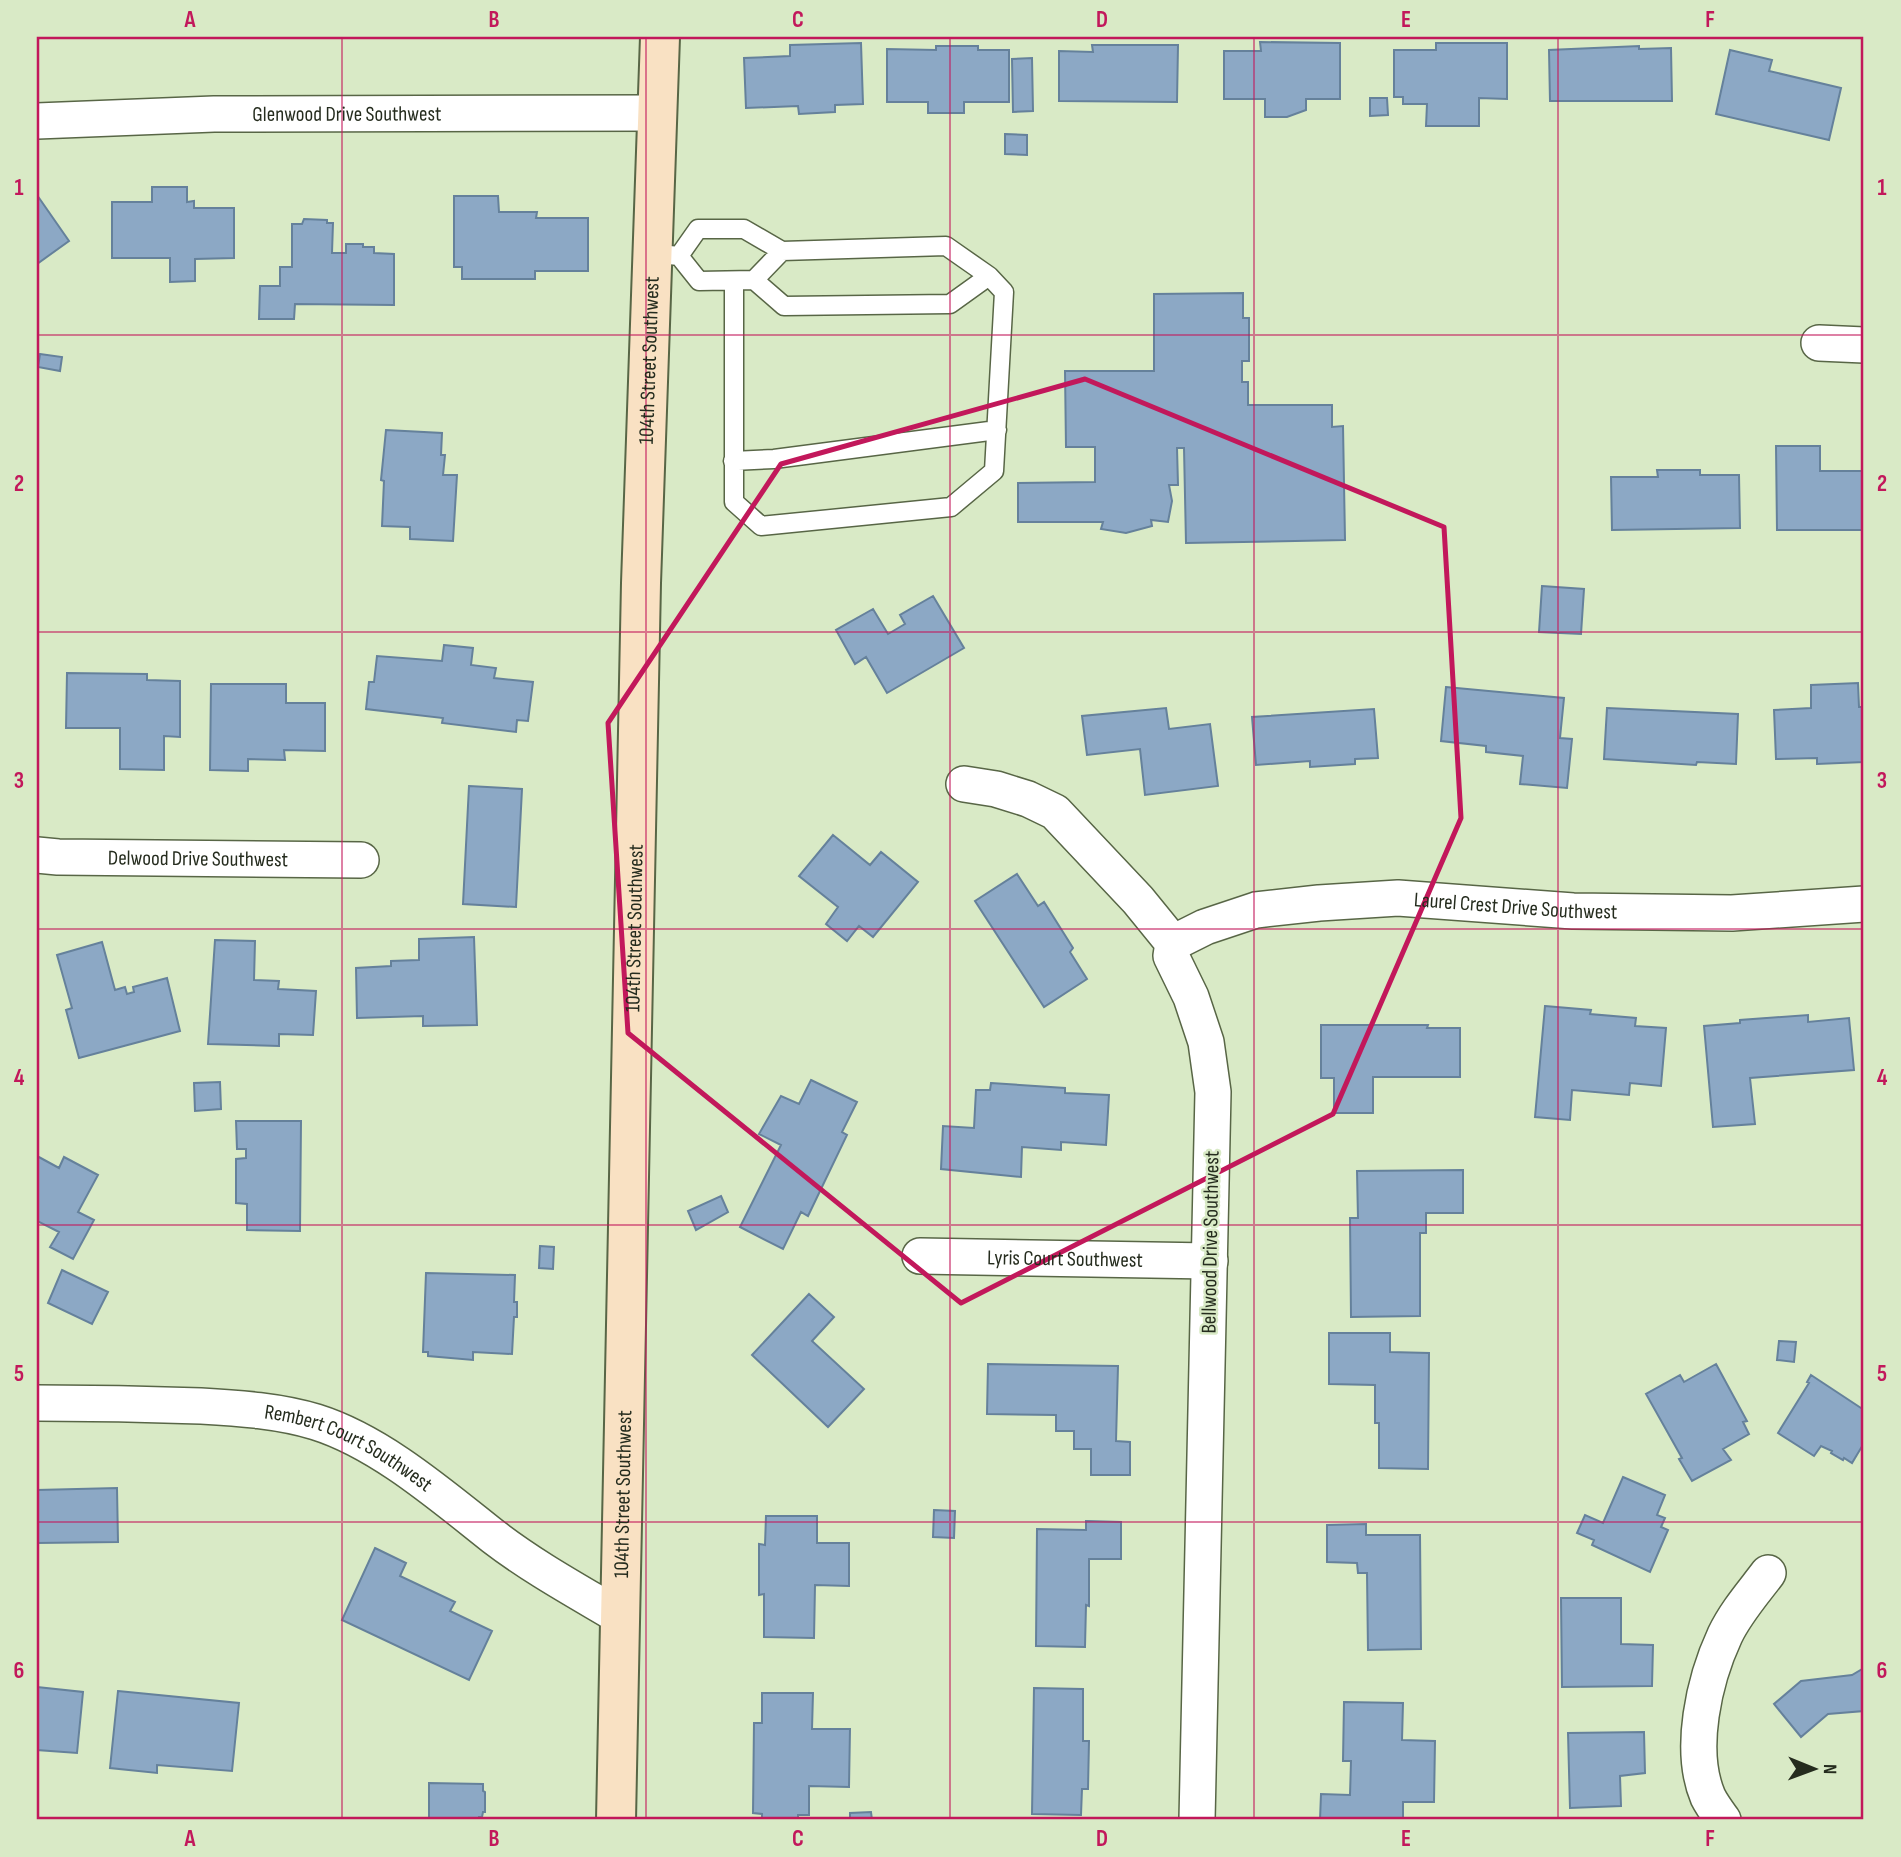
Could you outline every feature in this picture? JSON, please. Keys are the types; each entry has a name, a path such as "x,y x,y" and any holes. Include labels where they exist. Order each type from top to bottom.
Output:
{"street":[{"name":"104th Street Southwest","path":"616,1820 640,597 665,255 657,113 660,37"},
{"name":"Glenwood Drive Southwest","path":"37,121 214,114 657,113"},
{"path":"1819,344 1864,345"},
{"name":"Bellwood Drive Southwest","path":"964,784 996,789 1028,799 1055,812 1138,900 1173,943 1171,956 1191,997 1206,1042 1213,1092 1197,1820"},
{"name":"Delwood Drive Southwest","path":"37,855 58,858 360,860"},
{"name":"Laurel Crest Drive Southwest","path":"1173,943 1205,927 1255,910 1398,898 1573,911 1732,913 1864,904"},
{"name":"Lyris Court Southwest","path":"919,1256 1210,1261"},
{"name":"Rembert Court Southwest","path":"37,1403 124,1402 247,1409 317,1422 363,1442 451,1501 495,1538 619,1616"},
{"path":"1723,1820 1708,1797 1698,1753 1700,1719 1725,1636 1738,1612 1768,1573"}],"lane":[{"path":"734,281 734,502 761,526 951,507 995,471 1004,292 989,276 946,246 782,251 744,229 698,229 665,255 699,281 734,281 754,280 782,251"},
{"path":"754,280 784,306 950,304 989,276"},
{"path":"733,461 774,459 997,430"}],"highlighted area":[{"path":"1085,379 1444,527 1461,818 1333,1114 961,1303 628,1033 608,723 781,464"}],"building":[{"path":"1260,42 1340,43 1340,99 1306,99 1306,110 1287,117 1265,117 1265,99 1224,99 1224,51 1261,51"},
{"path":"861,43 863,104 835,105 835,112 799,114 798,106 746,108 744,58 790,56 790,45"},
{"path":"1436,43 1507,43 1507,99 1479,98 1479,126 1426,126 1427,104 1403,104 1403,97 1394,97 1394,50 1436,50"},
{"path":"1092,45 1178,45 1177,102 1059,101 1059,51 1093,52"},
{"path":"936,46 978,46 978,50 1009,50 1009,102 964,102 964,113 928,113 928,102 887,102 887,49 936,50"},
{"path":"1639,46 1639,49 1671,48 1672,101 1550,101 1549,50"},
{"path":"1730,50 1772,60 1769,71 1841,88 1829,140 1716,114"},
{"path":"1032,58 1033,111 1013,112 1012,59"},
{"path":"1370,98 1387,98 1388,115 1370,116"},
{"path":"1005,134 1027,135 1027,155 1005,154"},
{"path":"152,187 187,187 187,202 194,201 194,208 234,208 234,258 195,259 195,281 170,282 170,258 112,258 112,202 152,202"},
{"path":"37,195 69,241 37,264"},
{"path":"454,196 498,196 499,212 537,212 536,218 588,218 588,271 535,271 535,279 462,279 462,267 454,267"},
{"path":"304,219 327,220 327,223 333,223 332,253 346,253 346,244 363,244 363,247 374,247 374,253 394,254 394,305 295,304 294,319 259,319 260,286 280,286 280,267 292,267 292,224 302,224"},
{"path":"1243,293 1243,318 1249,318 1249,361 1242,361 1242,382 1248,382 1248,405 1332,405 1332,427 1343,426 1345,540 1186,543 1184,448 1177,448 1178,485 1169,485 1172,501 1168,522 1151,520 1152,526 1126,533 1101,529 1103,522 1018,522 1018,483 1095,482 1095,447 1066,447 1065,371 1154,371 1154,294"},
{"path":"40,354 62,357 60,371 38,367"},
{"path":"386,430 442,433 441,455 445,455 443,475 457,475 453,541 410,539 410,527 382,526 384,481 381,480"},
{"path":"1776,446 1820,446 1820,471 1864,471 1864,530 1777,530"},
{"path":"1657,470 1700,470 1700,475 1739,475 1740,528 1612,530 1611,477 1658,477"},
{"path":"1542,586 1584,589 1581,634 1539,632"},
{"path":"933,596 964,648 887,693 866,657 855,664 836,630 873,609 888,634 905,624 900,615"},
{"path":"444,645 473,648 471,665 496,668 494,678 533,682 528,721 517,720 516,732 442,723 443,718 366,709 369,682 374,682 377,656 442,661"},
{"path":"67,673 147,674 147,680 180,681 180,737 164,736 164,770 120,769 120,728 66,728"},
{"path":"1858,683 1859,707 1864,707 1864,762 1817,764 1817,758 1776,759 1774,710 1811,708 1811,685"},
{"path":"211,684 286,684 286,703 325,703 325,751 284,750 285,760 248,759 248,771 210,770"},
{"path":"1446,687 1564,698 1560,738 1572,739 1567,788 1520,784 1523,756 1486,752 1486,746 1441,741"},
{"path":"1166,708 1169,729 1210,724 1218,786 1145,795 1140,749 1087,755 1082,716"},
{"path":"1607,708 1738,714 1736,764 1697,762 1696,765 1604,759"},
{"path":"1374,709 1378,758 1355,759 1355,764 1310,767 1310,761 1256,765 1252,717"},
{"path":"469,786 522,789 516,907 463,904"},
{"path":"833,835 870,865 881,852 918,882 873,937 859,926 847,941 826,924 838,907 799,876"},
{"path":"1017,874 1038,906 1044,902 1073,948 1070,952 1087,979 1044,1007 975,901"},
{"path":"474,937 477,1025 423,1026 423,1016 357,1018 356,968 391,966 391,961 419,960 419,939"},
{"path":"215,940 255,941 254,980 279,981 278,989 316,991 313,1035 279,1034 279,1046 208,1044"},
{"path":"102,942 115,990 125,987 127,994 134,992 133,987 167,978 180,1031 79,1058 66,1010 72,1008 57,955"},
{"path":"1545,1006 1636,1018 1635,1026 1666,1028 1661,1086 1630,1083 1629,1095 1572,1090 1570,1120 1535,1117"},
{"path":"1808,1015 1808,1022 1849,1018 1854,1070 1750,1078 1755,1124 1713,1127 1704,1026 1740,1023 1740,1020"},
{"path":"1321,1025 1428,1025 1427,1028 1460,1028 1460,1077 1373,1077 1373,1113 1334,1113 1334,1078 1321,1078"},
{"path":"811,1080 857,1102 842,1132 847,1135 808,1216 801,1212 783,1249 740,1227 781,1145 759,1134 781,1096 799,1104"},
{"path":"220,1082 221,1109 195,1111 194,1083"},
{"path":"991,1083 1065,1088 1065,1093 1109,1095 1106,1145 1061,1142 1061,1150 1022,1147 1021,1177 941,1169 943,1126 974,1128 976,1090 990,1090"},
{"path":"236,1121 301,1121 300,1231 247,1230 247,1204 236,1203 236,1159 246,1158 246,1149 237,1149"},
{"path":"37,1156 59,1168 64,1157 98,1175 78,1212 94,1220 73,1259 50,1247 59,1232 37,1221"},
{"path":"1463,1170 1463,1213 1426,1213 1426,1233 1420,1233 1420,1316 1351,1317 1350,1218 1358,1218 1357,1171"},
{"path":"721,1196 728,1212 696,1230 688,1211"},
{"path":"540,1246 554,1247 553,1269 539,1268"},
{"path":"62,1270 108,1292 92,1324 48,1303"},
{"path":"426,1273 515,1275 514,1302 517,1302 517,1317 514,1317 512,1354 473,1352 473,1360 428,1356 428,1352 423,1352"},
{"path":"809,1294 834,1317 812,1341 864,1389 828,1427 752,1355"},
{"path":"1329,1333 1390,1333 1390,1352 1429,1353 1428,1469 1379,1468 1379,1423 1375,1423 1375,1385 1329,1384"},
{"path":"1779,1341 1796,1342 1794,1362 1777,1360"},
{"path":"988,1364 1118,1366 1116,1441 1130,1442 1130,1475 1091,1475 1091,1449 1074,1449 1074,1431 1056,1431 1056,1415 987,1414"},
{"path":"1716,1364 1747,1421 1743,1422 1749,1434 1723,1449 1731,1460 1692,1481 1646,1394 1680,1375 1684,1382"},
{"path":"1811,1375 1864,1410 1864,1443 1852,1463 1821,1446 1814,1456 1778,1433 1809,1383 1807,1382"},
{"path":"1623,1477 1665,1495 1657,1515 1665,1518 1661,1527 1668,1530 1650,1572 1592,1545 1594,1540 1577,1533 1585,1515 1603,1523"},
{"path":"117,1488 118,1542 37,1543 37,1490"},
{"path":"934,1510 955,1511 954,1538 933,1537"},
{"path":"766,1516 817,1516 817,1543 849,1543 849,1586 815,1585 814,1638 764,1637 764,1594 759,1595 759,1544 765,1545"},
{"path":"1086,1521 1121,1522 1121,1559 1089,1559 1089,1606 1086,1605 1085,1647 1036,1646 1037,1529 1086,1530"},
{"path":"1366,1524 1366,1535 1420,1535 1421,1649 1368,1650 1367,1573 1358,1573 1357,1563 1327,1562 1327,1525"},
{"path":"375,1548 406,1563 400,1576 455,1602 450,1611 492,1631 469,1680 342,1620"},
{"path":"1561,1598 1621,1598 1621,1644 1653,1645 1652,1686 1562,1687"},
{"path":"1864,1668 1864,1711 1828,1714 1801,1737 1774,1704 1801,1681 1852,1675"},
{"path":"37,1687 83,1692 77,1753 37,1750"},
{"path":"1034,1688 1083,1689 1083,1741 1089,1741 1088,1789 1082,1789 1081,1815 1032,1814"},
{"path":"118,1691 239,1703 232,1771 157,1765 157,1773 110,1768"},
{"path":"762,1693 813,1693 812,1729 850,1729 849,1787 809,1786 809,1815 798,1815 798,1820 762,1820 762,1814 753,1813 754,1723 762,1723"},
{"path":"1344,1702 1403,1703 1402,1740 1435,1741 1434,1802 1403,1802 1403,1820 1320,1820 1321,1794 1350,1795 1351,1761 1343,1761"},
{"path":"1644,1732 1645,1773 1620,1776 1621,1806 1570,1808 1568,1733"},
{"path":"429,1783 483,1784 485,1812 479,1820 429,1820"},
{"path":"871,1812 872,1820 850,1820 850,1813"}]}
